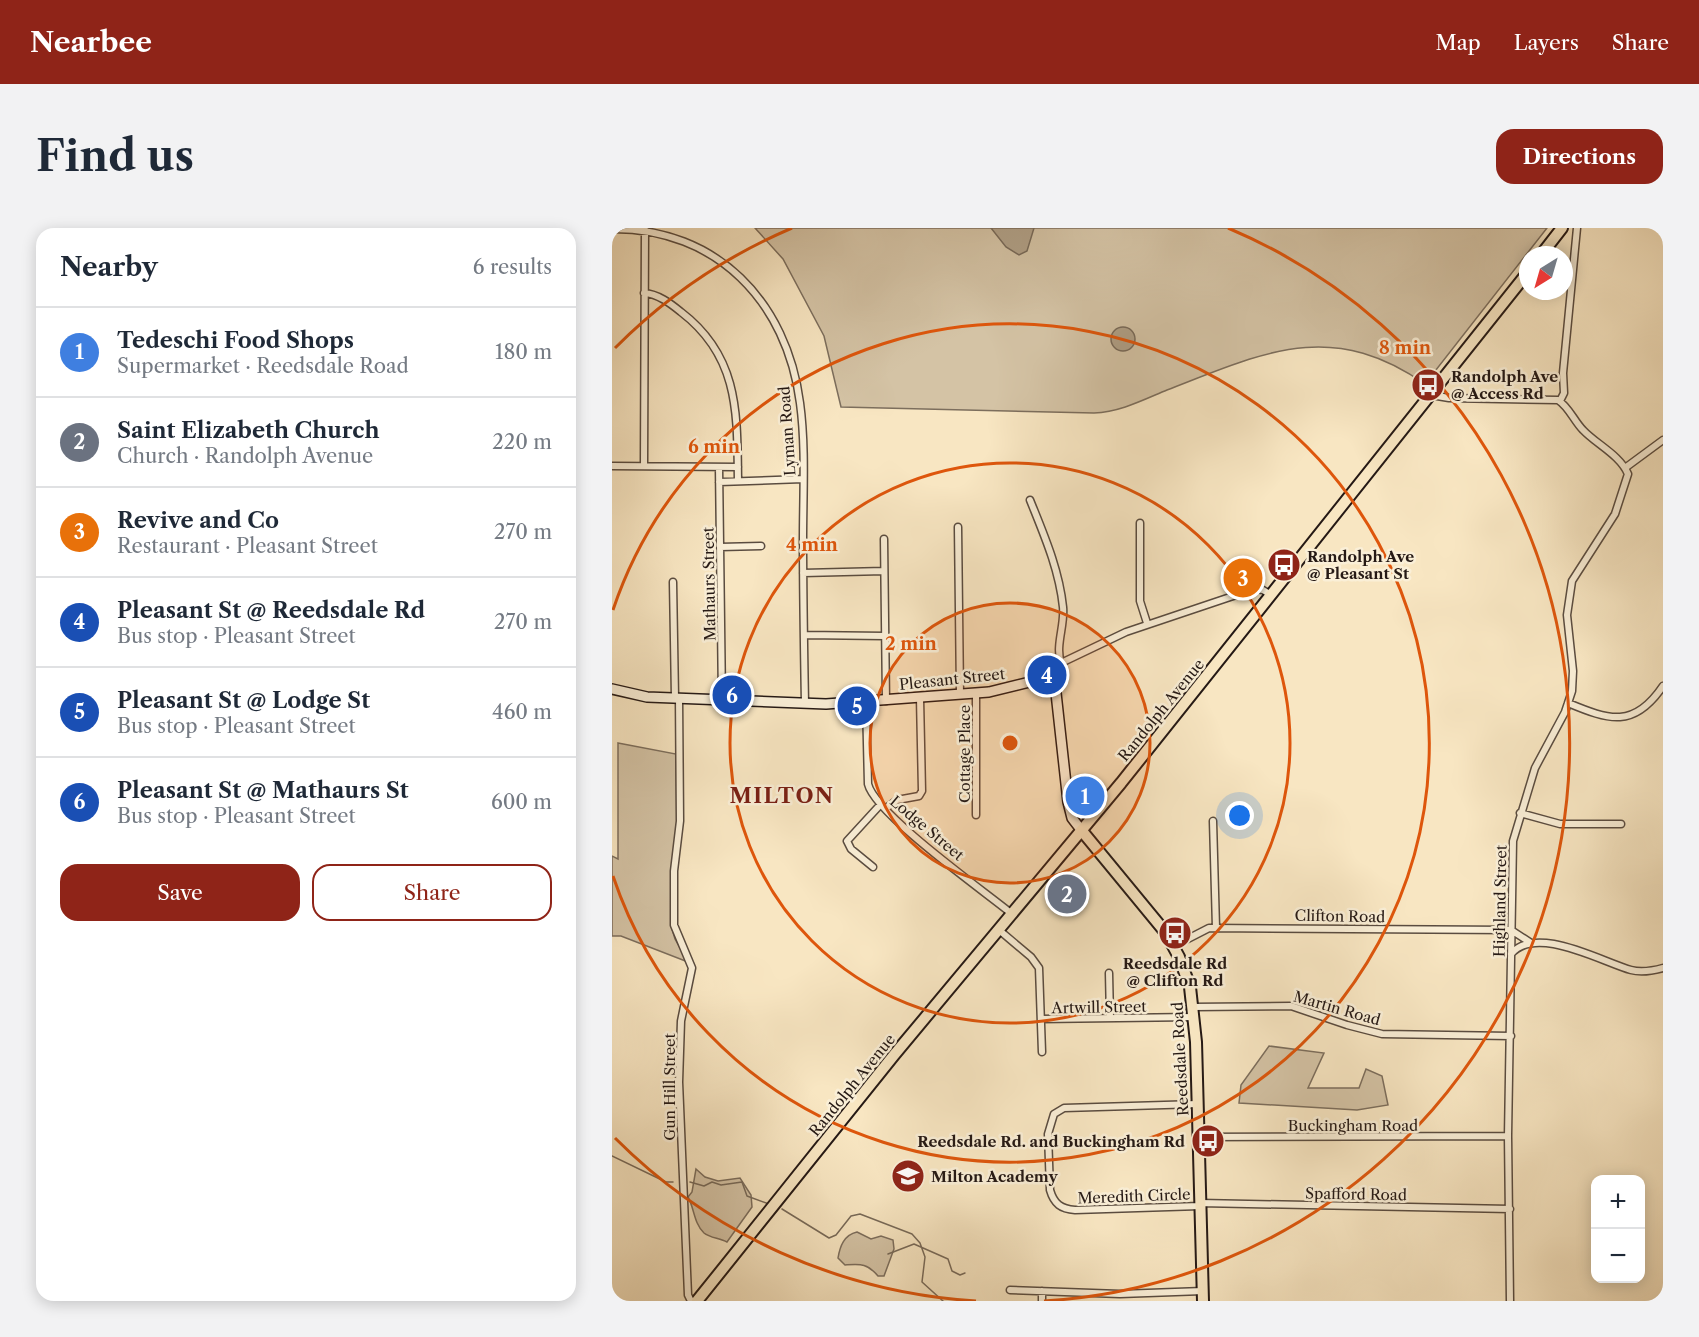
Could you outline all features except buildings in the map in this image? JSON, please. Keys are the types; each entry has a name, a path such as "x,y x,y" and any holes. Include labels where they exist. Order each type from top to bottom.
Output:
{"main road":[{"path":"1548,246 1562,228"},
{"name":"Randolph Avenue","path":"697,1301 1082,831 1519,283"},
{"name":"Reedsdale Road","path":"1082,831 1156,919 1174,946 1187,977 1194,1012 1203,1296"}],"street":[{"path":"1560,401 1564,393 1563,373 1578,228"},
{"name":"Lyman Road","path":"612,229 645,230 678,237 709,253 739,276 771,316 788,351 797,385 801,413 805,704"},
{"path":"645,230 645,466"},
{"path":"644,293 659,297 685,314 719,355 736,402 738,481"},
{"path":"1431,395 1445,398 1550,398 1560,401 1584,431 1625,468 1663,440"},
{"path":"612,466 738,467"},
{"name":"Mathaurs Street","path":"719,467 722,700"},
{"name":"Highland Street","path":"1510,1301 1508,1136 1512,853 1520,813 1539,758 1568,703 1573,682 1567,615 1571,585 1579,566 1615,514 1622,492 1622,473 1625,468"},
{"path":"719,482 803,479"},
{"path":"1030,500 1060,584 1064,615 1059,655 1061,663"},
{"path":"1140,523 1140,601 1147,624"},
{"path":"958,527 960,695"},
{"path":"884,539 886,701"},
{"path":"720,547 761,546"},
{"path":"803,573 884,571"},
{"name":"Gun Hill Street","path":"673,582 680,814 674,875 674,925 692,968 681,1021 679,1072 688,1285 691,1301"},
{"path":"1048,679 1061,663 1147,624 1254,590 1263,590 1272,595"},
{"path":"804,635 885,636"},
{"name":"Pleasant Street","path":"612,689 641,696 805,704 976,694 1002,690 1041,678 1048,679"},
{"name":"Reedsdale Road","path":"1048,679 1054,684 1056,693 1069,808 1073,820 1082,831"},
{"path":"1568,703 1598,716 1625,716 1648,704 1663,686"},
{"name":"Cottage Place","path":"976,694 976,815"},
{"path":"873,867 851,849 848,841 882,807 897,800 917,797 922,791 920,698"},
{"name":"Lodge Street","path":"866,702 868,784 872,796 882,807 1012,914"},
{"path":"1520,813 1560,824 1621,824"},
{"path":"1213,822 1216,928"},
{"name":"Clifton Road","path":"1174,946 1202,930 1216,928 1511,930"},
{"name":"Artwill Street","path":"999,930 1031,957 1039,968 1042,1052"},
{"path":"1511,930 1531,943"},
{"path":"1511,954 1518,947 1531,943 1558,946 1596,955 1630,970 1642,972 1663,968"},
{"path":"1109,973 1110,1018"},
{"name":"Martin Road","path":"1194,1012 1291,1006 1347,1026 1382,1034 1511,1036"},
{"name":"Artwill Street","path":"1041,1019 1110,1018 1194,1012"},
{"name":"Meredith Circle","path":"1198,1104 1064,1108 1054,1114 1048,1134 1050,1190 1053,1198 1062,1208 1075,1210 1200,1204"},
{"name":"Buckingham Road","path":"1199,1137 1508,1136"},
{"name":"Spafford Road","path":"1200,1204 1510,1209"},
{"path":"1010,1290 1108,1298 1203,1296"},
{"path":"1042,1291 1042,1301"}],"shaded area":[{"path":"755,228 1547,228 1533,246 1519,246 1519,264 1425,384 1391,364 1358,352 1327,347 1296,348 1234,364 1131,405 1094,413 841,407 824,336 783,259"},
{"path":"991,228 1034,228 1027,251 1019,255 1006,247"},
{"path":"1123,327 1131,331 1135,339 1131,347 1123,351 1115,347 1111,339 1115,331"},
{"path":"618,743 676,754 677,838 671,926 675,939 688,962 621,936 612,936 612,856 618,859"},
{"path":"1269,1046 1324,1053 1308,1088 1359,1088 1366,1069 1382,1076 1388,1105 1357,1110 1239,1103 1241,1085"},
{"path":"696,1169 705,1177 718,1181 740,1178 751,1195 752,1207 727,1242 704,1233 696,1220 688,1197 692,1192"},
{"path":"857,1232 871,1239 881,1236 893,1240 894,1249 884,1276 878,1276 863,1265 845,1265 838,1258 843,1242"}],"waterway":[{"path":"612,1156 666,1182 673,1182"},
{"path":"690,1182 704,1186 712,1182 721,1185 742,1182 747,1196 769,1204"},
{"path":"782,1209 829,1238 836,1235 851,1216 860,1214 912,1234 920,1243 925,1257 922,1282 943,1301"},
{"path":"888,1254 914,1244 948,1259 952,1271 960,1275 965,1273"}],"place":[{"name":"Randolph Ave @ Access Rd","path":"1428,385"},
{"name":"Randolph Ave @ Pleasant St","path":"1284,565"},
{"name":"Revive and Co","path":"1243,578"},
{"name":"Pleasant St @ Reedsdale Rd","path":"1047,675"},
{"name":"Pleasant St @ Mathaurs St","path":"732,695"},
{"name":"Pleasant St @ Lodge St","path":"857,706"},
{"name":"Tedeschi Food Shops","path":"1085,796"},
{"name":"Saint Elizabeth Church","path":"1067,894"},
{"name":"Reedsdale Rd @ Clifton Rd","path":"1175,933"},
{"name":"Reedsdale Rd. and Buckingham Rd","path":"1208,1141"},
{"name":"Milton Academy","path":"908,1176"}],"district":[{"name":"MILTON","path":"782,795"}]}
